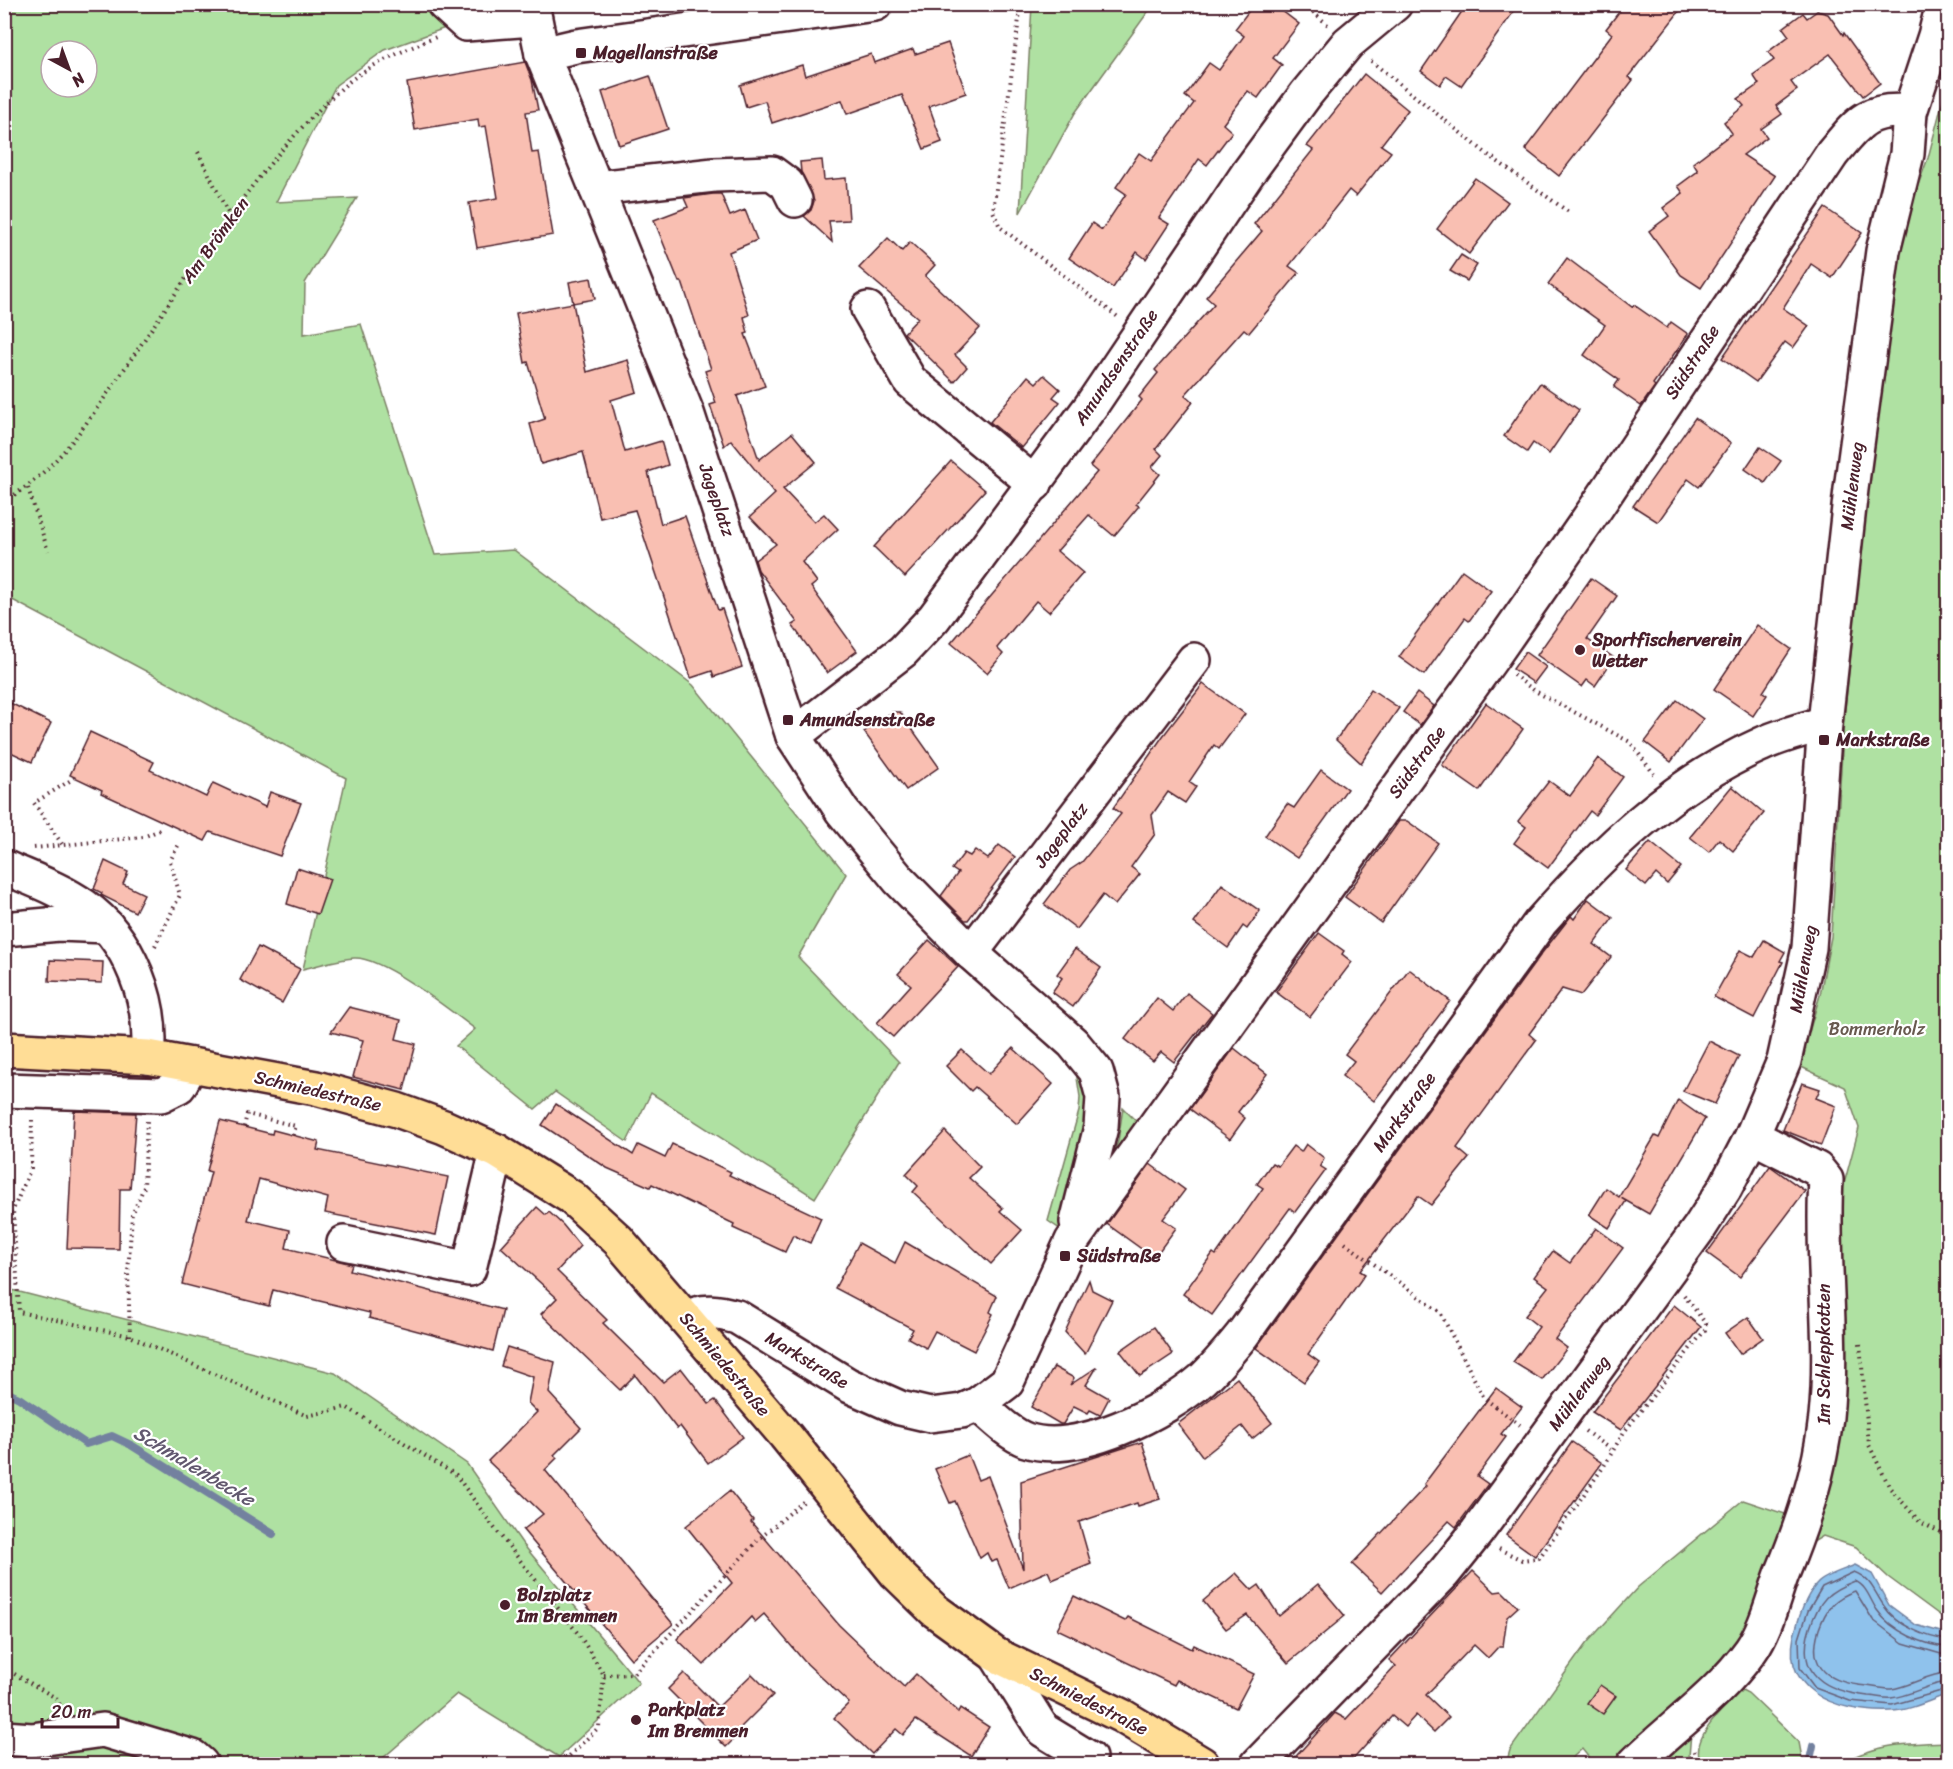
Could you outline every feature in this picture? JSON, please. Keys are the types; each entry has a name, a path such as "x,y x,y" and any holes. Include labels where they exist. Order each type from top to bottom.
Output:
{"main road":[{"name":"Schmiedestraße","path":"4,1049 148,1057 316,1088 397,1110 444,1127 497,1151 571,1197 618,1240 825,1483 914,1592 960,1631 996,1655 1122,1716 1202,1764"}],"street":[{"path":"542,54 576,46 875,4"},
{"name":"Amundsenstraße","path":"793,736 918,637 1035,484 1248,173 1306,94 1348,43 1395,4"},
{"name":"Mühlenweg","path":"1258,1764 1421,1598 1473,1537 1667,1273 1725,1188 1752,1136 1784,1061 1809,948 1825,723 1851,489 1883,251 1907,154 1910,112 1935,36 1942,4"},
{"path":"455,14 532,12"},
{"name":"Jageplatz","path":"532,12 542,54 687,414 793,736 814,772 868,844 933,917 1073,1043 1087,1058 1100,1082 1103,1097 1101,1127 1072,1241"},
{"name":"Südstraße","path":"930,1415 962,1411 978,1404 1007,1382 1072,1241 1491,659 1596,508 1832,154 1858,123 1872,114 1888,109 1910,112"},
{"path":"596,188 714,175 772,173 788,184 795,200"},
{"path":"868,309 910,381 1035,484"},
{"name":"Jageplatz","path":"971,953 1194,660"},
{"name":"Markstraße","path":"978,1404 1008,1430 1027,1440 1072,1441 1100,1435 1155,1412 1202,1380 1222,1361 1243,1334 1540,923 1566,893 1670,796 1707,771 1762,743 1825,723"},
{"path":"16,858 107,926 128,958 143,996 150,1035 148,1057"},
{"path":"4,929 59,924 107,926"},
{"path":"19,1090 147,1096 172,1092 179,1086 191,1065"},
{"name":"Im Schleppkotten","path":"1634,1764 1690,1716 1744,1660 1758,1634 1812,1492 1826,1414 1828,1370 1822,1230 1826,1180 1816,1168 1752,1136"},
{"path":"344,1243 478,1278 497,1151"},
{"name":"Markstraße","path":"686,1318 696,1312 720,1312 737,1317 867,1395 900,1408 930,1415"},
{"path":"996,1655 1042,1731 1089,1758"},
{"path":"4,1738 32,1740 73,1732 103,1730 193,1757 201,1764"}],"path":[{"path":"1021,4 993,211 1000,227 1127,324"},
{"path":"1304,5 1329,26"},
{"name":"Am Brömken","path":"4,501 28,488 71,445 230,217 290,142 346,84 403,51 455,14"},
{"path":"1384,72 1487,154 1570,213"},
{"path":"198,152 230,217"},
{"path":"28,488 48,551"},
{"path":"1491,659 1535,691 1630,742 1655,775"},
{"path":"62,844 34,803 76,777"},
{"path":"16,858 62,844 143,837 160,830"},
{"path":"149,957 180,895 170,861 180,842"},
{"path":"1948,857 1948,944"},
{"path":"19,1090 31,1168 13,1210 19,1312 130,1336 307,1416 346,1407 456,1475 492,1525 580,1636 604,1675 599,1726 561,1764"},
{"path":"130,1336 128,1273 132,1215 144,1187 147,1096"},
{"path":"244,1127 247,1114 296,1126 293,1135"},
{"path":"1336,1236 1440,1312 1484,1398 1522,1427"},
{"path":"1473,1537 1522,1560 1539,1558 1604,1466 1624,1432 1705,1330 1706,1324 1667,1273"},
{"path":"1869,1444 1890,1488 1920,1522 1948,1536"},
{"path":"604,1675 633,1674 759,1539 825,1483"},
{"path":"4,1668 56,1698 73,1732"}],"green space":[{"path":"4,5 421,5 448,27 385,50 336,85 276,202 357,198 305,283 304,334 361,324 435,555 514,550 693,685 846,874 798,957 899,1062 815,1198 651,1093 627,1142 555,1092 535,1109 456,1046 475,1029 434,998 381,966 354,958 303,969 346,778 5,596"},
{"path":"1032,5 1153,5 1075,113 1020,213"},
{"name":"Bommerholz","path":"1948,5 1948,1619 1945,1619 1888,1577 1856,1547 1823,1536 1810,1544 1832,1229 1859,1128 1845,1087 1799,1066 1820,995 1831,937 1844,718 1870,472 1903,226 1928,158 1944,96"},
{"path":"1074,1059 1088,1094 1089,1125 1082,1162 1060,1229 1048,1221 1079,1111 1080,1097"},
{"path":"1123,1108 1139,1124 1108,1169 1118,1141"},
{"path":"4,1288 335,1373 467,1464 522,1543 639,1683 559,1757 457,1694 376,1764 5,1764"},
{"path":"1743,1500 1797,1518 1740,1644 1697,1685 1701,1692 1626,1764 1594,1764 1582,1749 1565,1764 1506,1764 1510,1750 1586,1644 1638,1587"},
{"path":"1738,1688 1748,1693 1799,1742 1803,1764 1701,1764 1699,1748 1704,1732 1726,1705 1719,1697"},
{"path":"1691,1732 1689,1757 1691,1764 1647,1764"},
{"path":"1948,1742 1948,1764 1838,1764 1879,1748"}],"water":[{"path":"1855,1565 1872,1574 1889,1605 1916,1625 1948,1634 1948,1694 1905,1709 1870,1711 1831,1702 1815,1694 1803,1682 1795,1667 1792,1648 1805,1603 1813,1588 1820,1581"}],"building":[{"path":"1254,4 1273,4 1299,24 1273,58 1282,65 1258,98 1248,91 1223,124 1232,132 1207,165 1199,159 1159,218 1169,224 1146,259 1137,252 1113,288 1069,258 1092,223 1102,230 1126,194 1116,187 1139,153 1151,161 1194,103 1185,96 1209,63 1219,70 1244,36 1235,29"},
{"path":"1467,4 1519,4 1461,86 1446,76 1440,85 1421,71"},
{"path":"1625,4 1685,4 1628,77 1633,80 1559,176 1525,149 1612,34 1606,29"},
{"path":"1817,11 1828,14 1880,83 1863,96 1830,54 1791,82 1797,90 1776,106 1782,114 1761,129 1767,137 1743,155 1775,176 1701,288 1681,275 1649,231 1669,216 1663,208 1683,193 1678,186 1698,171 1693,163 1732,133 1724,122 1744,106 1738,99 1759,84 1753,75 1774,60 1768,52 1789,36 1783,28 1803,13 1807,18"},
{"path":"948,43 966,93 929,106 942,142 924,149 902,95 847,114 842,100 772,123 765,101 746,107 740,85 802,65 805,76 871,54 874,63 913,49 915,54"},
{"path":"525,62 532,80 538,110 526,112 532,153 539,152 553,235 477,248 469,203 498,198 486,126 479,127 478,119 415,130 407,83"},
{"path":"1364,74 1408,110 1381,145 1391,152 1356,196 1349,190 1289,266 1299,273 1249,333 1244,329 1185,395 1193,402 1156,449 1162,455 1152,467 1160,474 1136,504 1139,506 1114,536 1089,515 1057,551 1083,573 1049,612 1036,601 997,648 1003,654 987,673 951,643 1097,472 1090,466 1142,400 1139,397 1158,373 1155,370 1214,304 1206,297 1262,231 1254,224 1313,150 1307,146"},
{"path":"650,76 668,129 619,145 602,92"},
{"path":"822,160 824,180 846,178 849,220 829,221 832,242 804,216 811,210 814,201 801,172 800,162"},
{"path":"1475,178 1508,202 1469,254 1437,229"},
{"path":"721,194 730,216 745,210 757,240 729,252 749,315 744,317 748,333 745,334 765,386 737,396 759,460 792,433 816,462 783,489 814,522 824,514 838,529 802,562 817,582 811,587 857,651 827,673 792,625 797,622 758,570 755,560 776,544 750,517 775,494 731,440 724,446 710,405 716,403 705,371 711,369 682,282 679,282 654,220 688,207 684,198"},
{"path":"1825,208 1862,233 1832,278 1811,264 1783,308 1809,326 1793,348 1785,342 1756,382 1722,358"},
{"path":"888,238 902,251 910,242 935,265 925,276 980,328 955,355 967,367 954,382 904,333 918,318 859,268"},
{"path":"1461,255 1477,265 1467,281 1450,271"},
{"path":"1567,258 1632,307 1634,305 1667,328 1671,322 1688,334 1653,384 1655,386 1641,406 1614,387 1619,380 1584,355 1605,325 1548,284"},
{"path":"591,278 595,299 573,303 569,282"},
{"path":"573,303 587,372 628,360 637,392 611,400 625,452 661,441 668,465 648,472 661,524 685,516 718,610 722,609 742,667 714,677 712,671 691,678 635,510 600,518 583,452 541,464 530,424 545,419 528,362 525,363 516,313"},
{"path":"1044,375 1060,389 1053,397 1060,402 1022,448 990,422 1028,376 1036,383"},
{"path":"1540,383 1579,410 1549,454 1533,443 1527,452 1504,436"},
{"path":"1695,418 1731,443 1699,487 1688,479 1658,522 1633,506"},
{"path":"1760,447 1781,461 1765,483 1745,469"},
{"path":"951,461 985,490 905,577 874,547"},
{"path":"1462,570 1491,591 1469,621 1465,618 1424,675 1399,657"},
{"path":"1591,578 1617,596 1587,639 1614,658 1595,686 1587,680 1582,687 1537,655"},
{"path":"1757,625 1791,649 1763,692 1767,695 1753,716 1714,689"},
{"path":"1525,652 1546,667 1534,683 1513,669"},
{"path":"1203,684 1245,714 1219,749 1214,745 1189,782 1196,787 1185,803 1168,792 1152,815 1155,834 1131,867 1140,874 1115,905 1103,895 1077,929 1044,904 1070,870 1082,862 1121,814 1113,808 1163,736"},
{"path":"1371,689 1399,708 1361,763 1336,740"},
{"path":"1417,693 1434,706 1420,725 1403,712"},
{"path":"4,700 51,723 32,762 4,749"},
{"path":"1677,700 1703,719 1671,762 1645,742"},
{"path":"1486,703 1523,729 1479,791 1442,765"},
{"path":"892,712 900,712 939,767 906,790 864,732"},
{"path":"90,732 154,762 150,770 206,797 213,783 265,807 270,792 301,803 280,856 210,832 205,841 101,793 102,790 70,775"},
{"path":"1598,758 1623,777 1595,815 1590,811 1548,868 1514,843 1526,827 1518,821 1549,781 1570,796"},
{"path":"1321,770 1347,789 1297,858 1265,836 1287,804 1294,808"},
{"path":"1732,786 1764,813 1733,851 1719,839 1709,852 1690,837"},
{"path":"1399,821 1407,821 1438,843 1381,923 1345,897"},
{"path":"1650,842 1681,867 1667,884 1656,874 1646,886 1626,870"},
{"path":"999,845 1015,857 968,920 965,920 941,896 958,873 952,869 964,853 970,856 975,850 988,859"},
{"path":"105,861 128,872 123,884 144,894 135,912 101,895 102,893 94,889"},
{"path":"297,868 330,879 318,914 287,904"},
{"path":"1222,884 1260,911 1247,929 1243,926 1228,948 1194,923"},
{"path":"1588,899 1613,918 1594,944 1611,957 1581,995 1562,989 1529,1034 1536,1040 1457,1148 1469,1158 1431,1205 1418,1196 1360,1271 1365,1274 1308,1354 1319,1362 1304,1382 1256,1348 1542,953 1571,916 1574,919"},
{"path":"1319,933 1344,951 1342,954 1352,962 1310,1017 1276,992"},
{"path":"929,940 958,967 893,1037 877,1023 911,985 898,974"},
{"path":"1764,940 1785,952 1780,961 1783,962 1754,1018 1714,997 1740,950 1754,957"},
{"path":"258,947 300,969 282,1003 240,980"},
{"path":"1075,949 1101,968 1073,1007 1052,992 1062,978 1057,974"},
{"path":"50,960 103,962 102,983 49,981"},
{"path":"1409,969 1450,1001 1374,1101 1342,1076 1354,1061 1345,1054"},
{"path":"1187,993 1212,1013 1174,1062 1161,1052 1153,1061 1125,1039 1157,998 1173,1011"},
{"path":"349,1007 401,1020 396,1039 416,1044 404,1090 353,1077 363,1040 331,1032"},
{"path":"1709,1041 1739,1056 1715,1104 1683,1091"},
{"path":"1013,1048 1053,1084 1017,1124 975,1087 971,1091 946,1066 962,1050 989,1074"},
{"path":"1234,1048 1267,1074 1238,1112 1245,1118 1230,1139 1190,1109"},
{"path":"1802,1083 1820,1089 1816,1098 1836,1106 1821,1145 1783,1130"},
{"path":"1678,1100 1705,1119 1649,1214 1621,1198 1626,1201 1609,1228 1589,1215 1606,1188 1619,1197 1655,1136 1659,1138"},
{"path":"556,1104 633,1155 638,1145 665,1158 672,1144 731,1172 729,1175 821,1218 810,1243 793,1235 785,1252 733,1228 734,1224 652,1184 650,1187 607,1168 542,1125"},
{"path":"74,1111 136,1113 130,1189 120,1189 119,1249 67,1248"},
{"path":"220,1121 272,1134 273,1130 319,1142 317,1150 448,1177 436,1235 325,1213 328,1198 259,1179 248,1220 290,1230 286,1248 352,1264 350,1270 503,1310 493,1351 369,1318 370,1313 273,1290 269,1306 182,1284 211,1172 207,1171"},
{"path":"945,1131 980,1167 969,1178 1003,1208 1000,1211 1022,1230 991,1264 913,1192 918,1186 906,1174"},
{"path":"1306,1144 1324,1158 1320,1166 1326,1170 1295,1212 1290,1208 1212,1315 1183,1294 1213,1253 1216,1255 1263,1188 1257,1184 1272,1163 1278,1166 1293,1146 1301,1152"},
{"path":"1150,1164 1185,1190 1163,1219 1176,1228 1154,1258 1107,1224"},
{"path":"1770,1166 1805,1191 1740,1277 1707,1253"},
{"path":"537,1207 546,1215 549,1212 580,1246 557,1271 607,1320 603,1323 663,1382 681,1368 709,1404 715,1400 743,1437 708,1463 680,1426 677,1429 635,1375 620,1390 541,1314 557,1298 501,1247"},
{"path":"1596,1228 1623,1248 1555,1339 1567,1348 1542,1380 1513,1362 1539,1327 1525,1316 1548,1287 1534,1277 1553,1251 1570,1263"},
{"path":"905,1242 997,1296 990,1312 993,1314 974,1351 935,1331 926,1348 908,1338 913,1329 835,1288 859,1243 895,1263"},
{"path":"1089,1280 1092,1290 1112,1300 1085,1354 1065,1332"},
{"path":"1674,1305 1701,1327 1621,1430 1592,1412"},
{"path":"1748,1317 1763,1338 1740,1354 1725,1333"},
{"path":"1154,1327 1173,1354 1140,1376 1120,1351"},
{"path":"507,1347 555,1362 549,1393 581,1428 554,1455 557,1458 545,1470 673,1624 631,1659 523,1530 543,1514 488,1461 537,1412 528,1403 533,1377 501,1366"},
{"path":"1054,1367 1074,1378 1070,1385 1097,1367 1086,1385 1109,1398 1100,1415 1090,1410 1088,1413 1074,1406 1063,1424 1060,1424 1031,1407"},
{"path":"1237,1378 1272,1423 1252,1439 1242,1426 1203,1457 1178,1424"},
{"path":"1496,1388 1522,1407 1501,1434 1506,1437 1477,1476 1488,1484 1456,1527 1449,1521 1382,1592 1352,1564 1426,1486 1424,1484"},
{"path":"1142,1442 1160,1499 1138,1506 1137,1503 1079,1522 1091,1564 1052,1580 1048,1571 1009,1588 997,1560 991,1562 987,1553 980,1558 955,1501 950,1503 935,1469 968,1455 978,1480 988,1476 1023,1569 1021,1481"},
{"path":"1572,1442 1602,1463 1535,1556 1506,1535"},
{"path":"730,1491 753,1520 751,1522 839,1625 904,1687 916,1674 958,1712 960,1708 989,1727 971,1756 916,1720 903,1735 896,1729 872,1754 834,1718 849,1703 804,1661 764,1614 755,1622 751,1617 704,1665 677,1639 732,1583 686,1526"},
{"path":"1473,1571 1495,1592 1502,1591 1518,1607 1507,1617 1503,1646 1499,1646 1488,1658 1474,1645 1426,1695 1449,1717 1434,1732 1416,1715 1405,1727 1392,1716 1349,1764 1289,1764 1335,1713 1346,1719 1396,1666 1389,1660"},
{"path":"1236,1573 1252,1590 1259,1585 1279,1616 1318,1584 1345,1616 1288,1663 1247,1615 1226,1629 1203,1601"},
{"path":"1074,1596 1125,1621 1128,1617 1192,1649 1194,1645 1254,1674 1236,1708 1177,1680 1174,1685 1057,1629"},
{"path":"684,1673 718,1707 752,1674 773,1695 740,1728 742,1731 726,1747 668,1689"},
{"path":"1600,1685 1616,1696 1603,1714 1587,1703"}],"waterway":[{"name":"Schmalenbecke","path":"4,1391 19,1398 86,1444 112,1436 131,1445 273,1534"},
{"path":"1809,1764 1813,1746"}],"place":[{"name":"Magellanstraße","path":"581,53"},
{"name":"Sportfischerverein Wetter","path":"1580,650"},
{"name":"Amundsenstraße","path":"788,720"},
{"name":"Markstraße","path":"1824,740"},
{"name":"Südstraße","path":"1065,1256"},
{"name":"Bolzplatz Im Bremmen","path":"505,1605"},
{"name":"Parkplatz Im Bremmen","path":"636,1720"}]}
